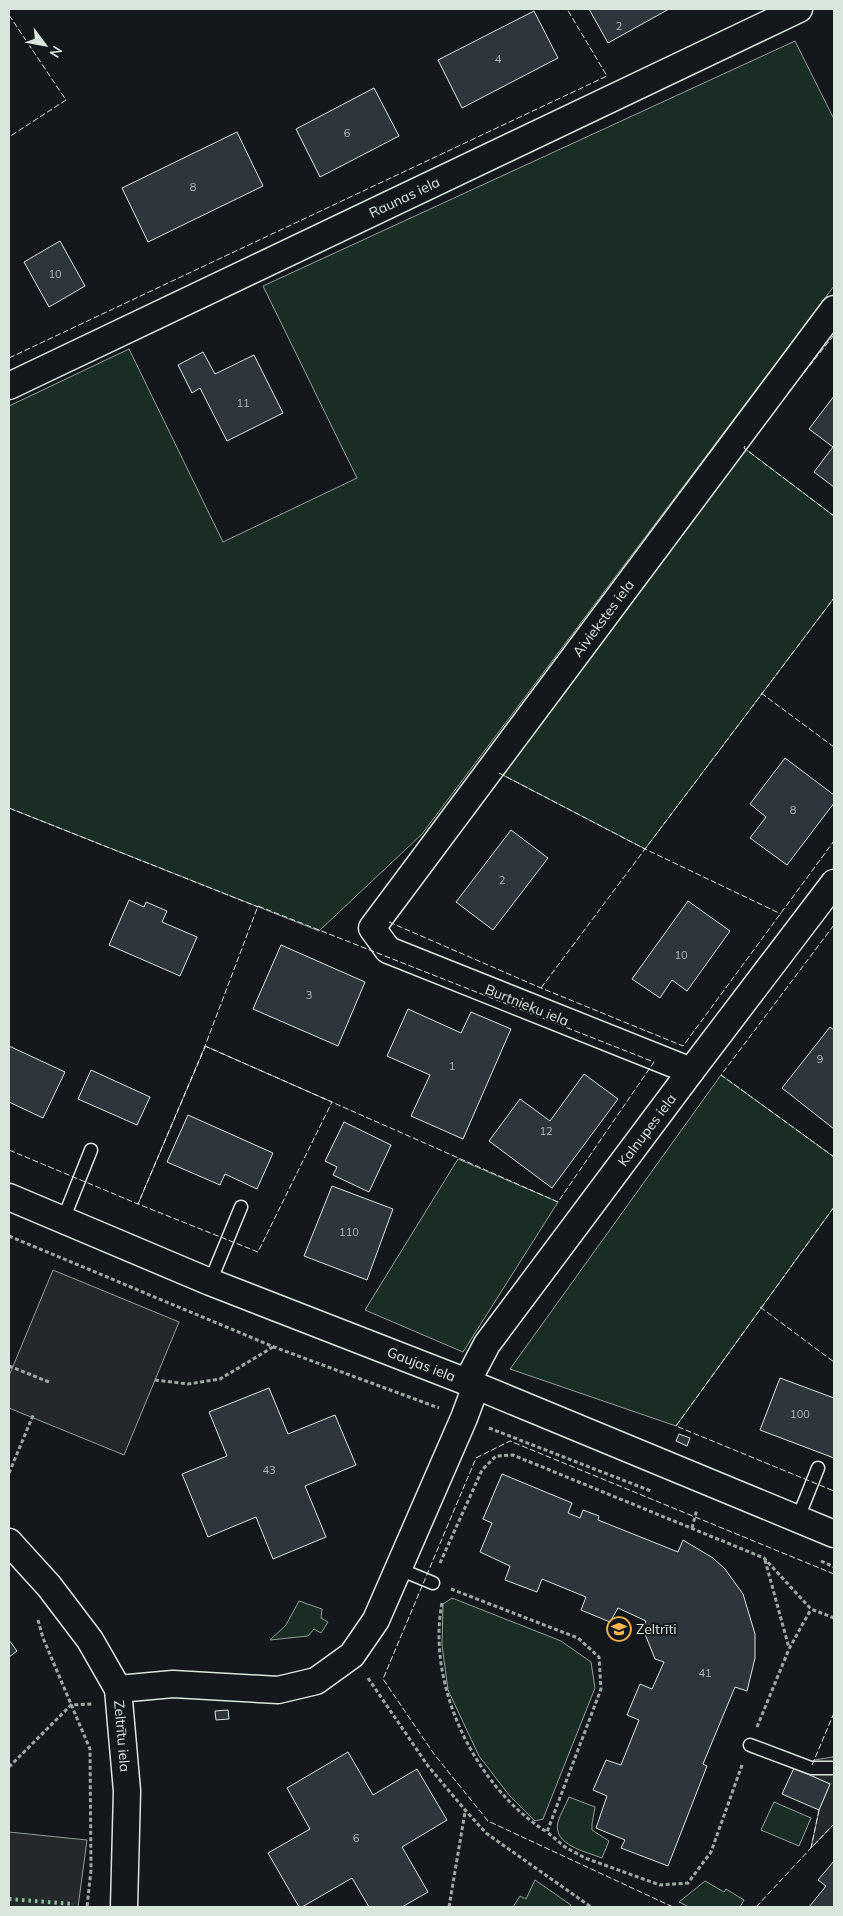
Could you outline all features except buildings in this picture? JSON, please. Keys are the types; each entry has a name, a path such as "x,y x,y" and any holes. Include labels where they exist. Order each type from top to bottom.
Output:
{"street":[{"name":"Raunas iela","path":"9,386 799,9"},
{"name":"Aiviekstes iela","path":"372,928 834,309"},
{"name":"Kalnupes iela","path":"118,1689 173,1684 278,1690 316,1681 352,1655 376,1620 399,1569 464,1418 472,1384 487,1344 834,883"},
{"name":"Burtnieku iela","path":"372,928 388,950 691,1071"},
{"name":"Gaujas iela","path":"9,1197 210,1282 472,1384 834,1534"},
{"name":"Zeltrītu iela","path":"9,1542 49,1586 90,1640 118,1689 127,1791 124,1907"}],"lane":[{"path":"63,1220 91,1150"},
{"path":"210,1282 242,1207"},
{"path":"798,1518 818,1468"},
{"path":"399,1569 439,1585"},
{"path":"750,1745 811,1768 834,1768"}],"path":[{"path":"9,1236 274,1347 464,1418 653,1492"},
{"path":"155,1380 188,1384 220,1379 274,1347"},
{"path":"9,1366 49,1382"},
{"path":"9,1473 34,1413"},
{"path":"811,1608 789,1649 750,1745 711,1852 688,1884 660,1885 585,1858 565,1847 530,1821 489,1778 470,1750 443,1680 438,1621 441,1561 482,1470 496,1456 513,1456 764,1558 811,1608 834,1618"},
{"path":"688,1506 697,1509 692,1528"},
{"path":"764,1558 789,1649"},
{"path":"816,1559 834,1567"},
{"path":"439,1585 578,1638 599,1657 601,1689 547,1832"},
{"path":"36,1614 43,1638 90,1749 91,1870 87,1907"},
{"path":"352,1655 428,1766 466,1812 486,1833 591,1907"},
{"path":"9,1767 71,1705"},
{"path":"449,1907 466,1812"}],"green space":[{"path":"795,41 834,119 834,286 422,834 319,931 9,808 9,406 129,349 223,542 357,478 263,286"},
{"path":"744,448 834,516 834,598 645,849 497,772"},
{"path":"721,1075 834,1157 834,1207 676,1426 510,1369"},
{"path":"458,1159 558,1202 463,1352 365,1310"},
{"path":"452,1598 561,1641 591,1662 595,1688 543,1819 535,1821 509,1795 479,1756 448,1690 442,1645 443,1604"},
{"path":"299,1601 322,1609 321,1618 328,1622 321,1633 314,1629 308,1636 270,1640 286,1625"},
{"path":"569,1797 595,1807 592,1830 609,1841 602,1858 572,1846 560,1836 558,1822"},
{"path":"774,1802 811,1818 799,1846 761,1830"},
{"path":"535,1880 571,1905 569,1907 513,1907 520,1896 526,1899"},
{"path":"705,1881 724,1892 726,1889 744,1900 740,1907 689,1907 679,1902"}],"shaded area":[{"path":"53,1270 179,1322 124,1455 9,1408 9,1376"},
{"path":"834,1755 834,1824 811,1848 819,1810 830,1784 809,1775 814,1760 833,1757"},
{"path":"9,1832 87,1840 78,1907 9,1907"}],"hedge":[{"path":"9,1899 74,1904"}],"fence":[{"path":"9,358 607,76 567,9"},
{"path":"9,15 66,100 9,137"},
{"path":"788,393 834,335"},
{"path":"745,446 744,448 834,516"},
{"path":"499,773 645,849 834,598"},
{"path":"761,693 834,747"},
{"path":"9,808 258,907"},
{"path":"389,922 541,988 683,1046 834,841"},
{"path":"541,988 645,849 781,914"},
{"path":"258,906 654,1062 558,1202 205,1046 258,906"},
{"path":"834,925 721,1075 834,1157"},
{"path":"9,1150 138,1204 206,1045"},
{"path":"205,1046 332,1102 258,1252 138,1204 205,1046"},
{"path":"834,1207 676,1426 834,1491"},
{"path":"760,1307 834,1362"},
{"path":"673,1907 488,1821 434,1754 383,1679 476,1458 510,1441 834,1574"},
{"path":"812,1765 834,1713"},
{"path":"819,1810 811,1848 834,1824"},
{"path":"756,1907 811,1848"}],"place":[{"name":"Zeltrīti","path":"619,1629"}]}
